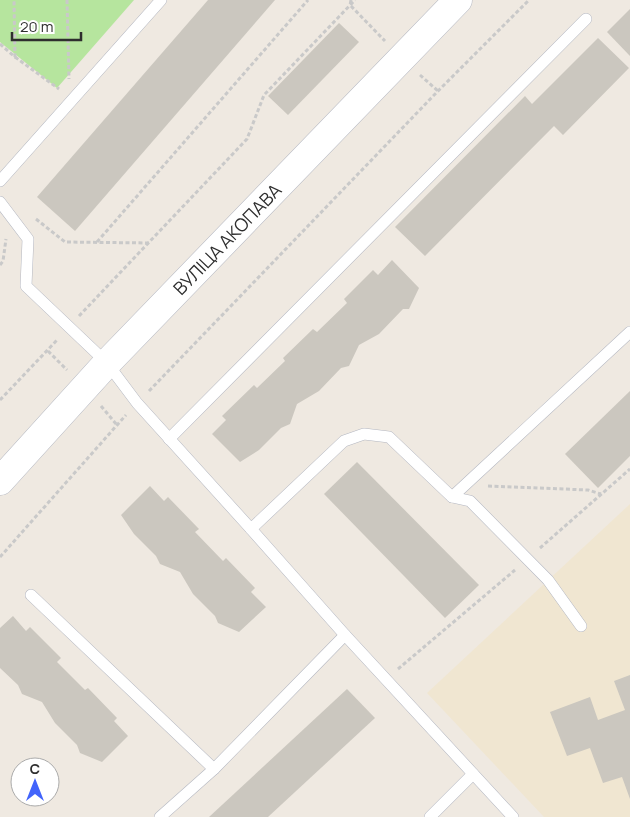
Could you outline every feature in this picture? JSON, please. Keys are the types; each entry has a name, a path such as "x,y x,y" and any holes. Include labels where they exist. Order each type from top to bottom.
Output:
{"main road":[{"name":"ВУЛІЦА АКОПАВА","path":"2,475 107,363 458,0"}],"lane":[{"path":"0,181 161,0"},
{"path":"169,439 586,19"},
{"path":"0,202 28,238 26,286 107,363 137,403 345,636 513,817"},
{"path":"452,497 630,332"},
{"path":"251,529 344,441 364,434 389,437 452,497 470,501 548,580 581,626"},
{"path":"32,595 214,769"},
{"path":"160,817 214,769 345,636"},
{"path":"430,817 473,774"}],"path":[{"path":"14,0 15,57"},
{"path":"67,0 69,77"},
{"path":"96,242 308,0"},
{"path":"350,5 351,0"},
{"path":"1,398 48,352 69,327 247,138 264,95 355,0"},
{"path":"0,557 137,403 438,91 529,0"},
{"path":"0,44 73,99"},
{"path":"30,213 65,242 149,243"},
{"path":"0,265 3,261 7,236"},
{"path":"48,352 71,374"},
{"path":"98,402 117,425"},
{"path":"386,680 630,469"},
{"path":"465,485 588,490 602,494"}],"shaded area":[{"path":"630,504 630,817 544,817 427,693"}],"green space":[{"path":"0,0 134,0 57,88 0,42"}],"building":[{"path":"208,0 275,0 75,231 37,197"},
{"path":"630,9 630,56 607,32"},
{"path":"339,23 359,42 288,115 268,96"},
{"path":"598,38 629,68 563,135 554,126 425,256 395,227 525,96 532,104"},
{"path":"392,260 419,288 409,309 403,309 379,334 359,345 349,366 341,368 319,391 297,404 290,424 281,428 259,450 240,462 212,434 226,420 222,416 254,385 257,388 285,361 283,358 313,329 317,332 347,303 344,299 373,270 378,275"},
{"path":"630,391 630,456 598,488 565,454"},
{"path":"357,462 479,585 445,618 324,494"},
{"path":"150,486 164,501 168,497 199,529 195,532 223,561 226,558 255,588 251,592 266,607 239,632 218,623 215,616 193,594 180,572 160,564 156,556 134,534 121,515"},
{"path":"13,616 26,631 30,627 61,658 57,662 85,690 88,688 117,718 114,721 128,736 102,762 80,753 77,745 55,723 42,702 22,694 18,685 0,668 0,628"},
{"path":"630,675 630,799 622,777 603,783 590,748 567,756 550,712 590,697 598,720 625,710 614,681"},
{"path":"347,689 375,718 268,817 209,817"}]}
